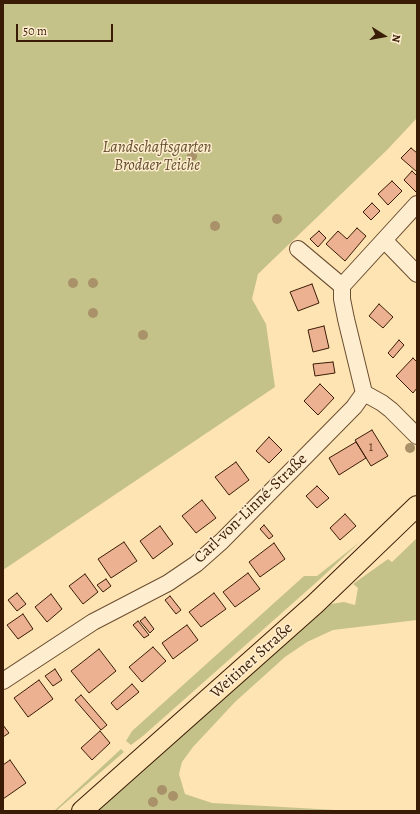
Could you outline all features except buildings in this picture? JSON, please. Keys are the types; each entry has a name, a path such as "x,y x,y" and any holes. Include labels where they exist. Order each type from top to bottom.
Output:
{"main road":[{"name":"Weitiner Straße","path":"82,811 315,604 417,506"}],"street":[{"path":"417,204 342,286 342,298 346,318 364,393 391,410 417,436"},
{"path":"384,240 417,274"},
{"path":"298,249 342,286"},
{"name":"Carl-von-Linné-Straße","path":"3,681 93,622 168,584 196,564 222,541 354,407 364,393"}],"green space":[{"name":"Landschaftsgarten Brodaer Teiche","path":"3,3 417,3 417,118 387,150 258,274 252,299 266,324 275,387 3,570"},
{"path":"417,538 417,620 333,630 307,642 285,657 235,702 193,747 182,762 179,774 185,794 212,803 353,811 97,811 331,604 344,602 355,605 358,588 353,584 388,559 392,562"},
{"path":"361,541 143,736 131,745 126,741 132,731 304,576 317,576"},
{"path":"121,749 124,752 56,811 54,811"}]}
